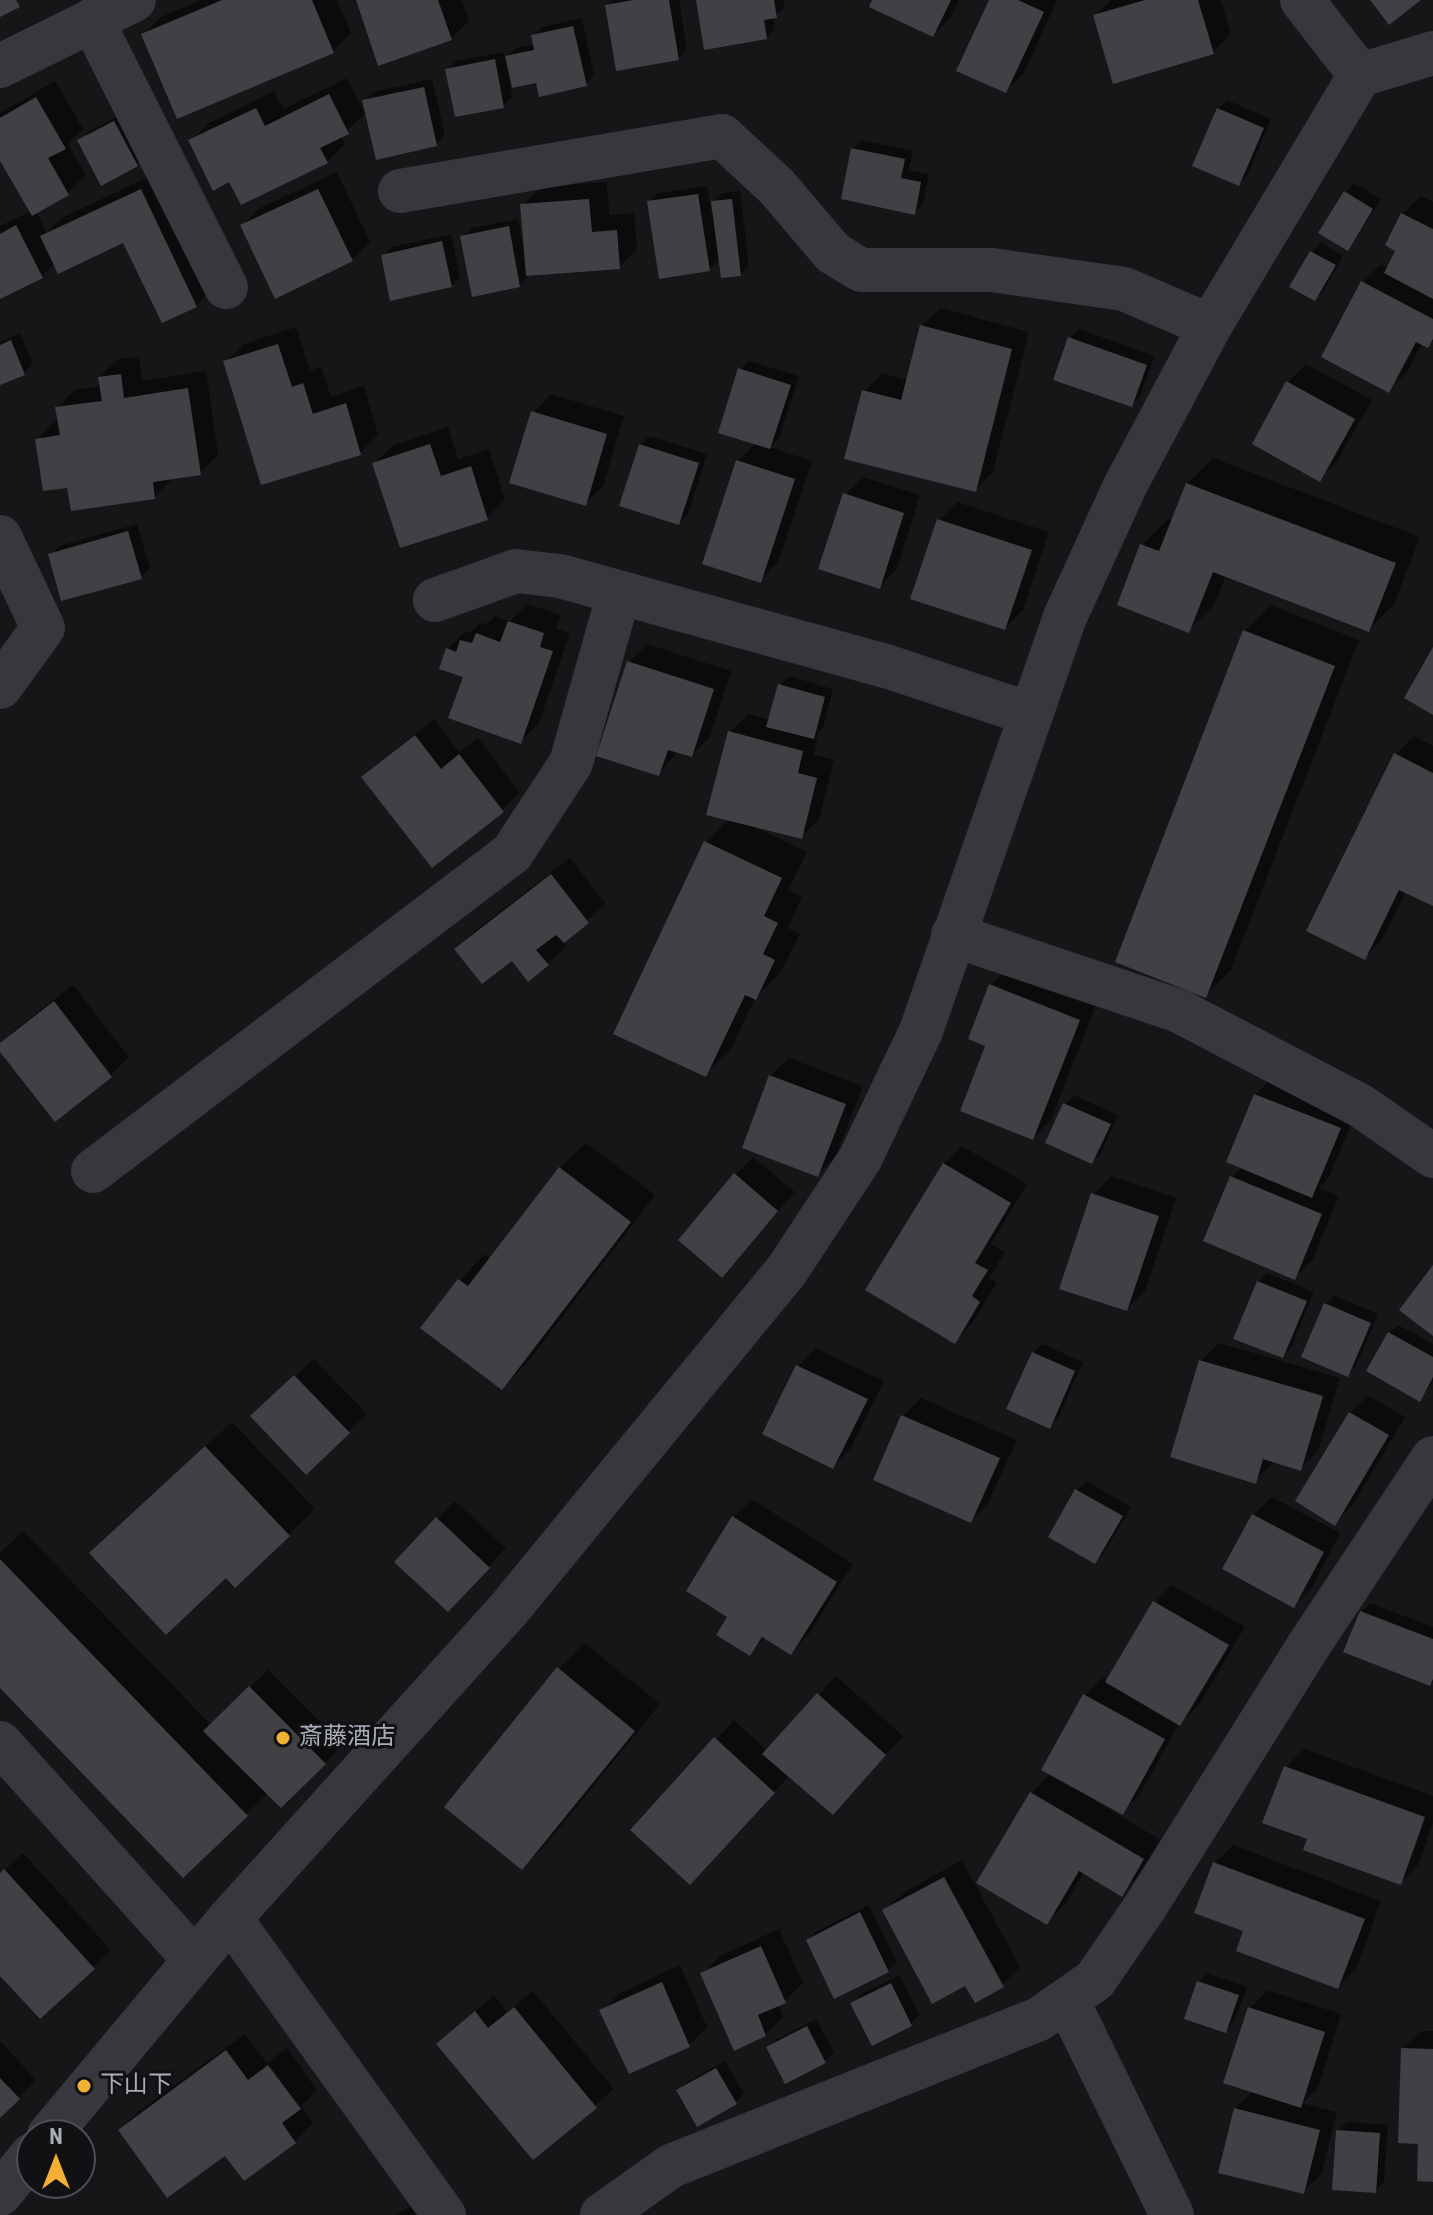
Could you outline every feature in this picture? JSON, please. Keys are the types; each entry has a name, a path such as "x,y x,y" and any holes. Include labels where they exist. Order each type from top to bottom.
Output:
{"street":[{"path":"0,66 134,0"},
{"path":"1302,0 1360,75"},
{"path":"92,20 226,287"},
{"path":"62,2119 230,1918 508,1610 787,1270 860,1159 921,1031 1065,617 1125,486 1210,326 1360,75 1433,53"},
{"path":"400,191 722,136 777,187 833,253 861,270 992,270 1124,289 1210,326"},
{"path":"0,537 43,628 0,687"},
{"path":"435,600 516,571 560,576 889,667 1030,714"},
{"path":"93,1171 512,853 571,763 619,593"},
{"path":"953,935 1179,1011 1361,1106 1433,1156"},
{"path":"602,2215 671,2166 1039,2019 1095,1980 1145,1907 1309,1645 1433,1458"},
{"path":"0,1743 195,1960"},
{"path":"230,1918 444,2215"},
{"path":"1067,2000 1172,2215"},
{"path":"0,2194 16,2174"}],"building":[{"path":"0,0 16,0 20,7 0,17"},
{"path":"222,0 312,0 334,53 177,119 141,34"},
{"path":"356,0 438,0 452,40 378,66"},
{"path":"633,0 669,0 679,60 616,71 605,5"},
{"path":"696,0 774,0 777,18 764,20 767,39 704,50"},
{"path":"872,0 951,0 933,37 869,7"},
{"path":"989,0 1018,0 1044,12 1006,93 956,71"},
{"path":"1145,0 1198,0 1214,54 1113,84 1093,15"},
{"path":"1370,0 1421,0 1389,25"},
{"path":"573,26 587,86 539,97 536,83 512,88 505,56 534,50 531,35"},
{"path":"495,59 504,108 455,117 445,69"},
{"path":"424,87 437,146 376,160 362,100"},
{"path":"329,94 349,134 320,148 328,163 241,205 229,182 213,191 188,140 256,108 265,126"},
{"path":"36,97 66,149 48,158 69,195 32,216 0,161 0,118"},
{"path":"1217,108 1264,128 1239,186 1192,166"},
{"path":"114,121 138,166 101,186 77,140"},
{"path":"851,148 905,159 901,178 921,182 915,215 841,199"},
{"path":"141,189 197,307 162,323 123,243 58,274 40,236"},
{"path":"318,189 353,261 275,299 240,225"},
{"path":"1344,191 1373,209 1348,251 1318,233"},
{"path":"698,194 710,271 659,279 647,201"},
{"path":"589,199 592,232 617,230 620,269 526,276 520,204"},
{"path":"732,199 741,276 721,278 711,201"},
{"path":"1401,213 1433,229 1433,299 1384,273 1395,251 1385,245"},
{"path":"16,225 43,278 0,299 0,234"},
{"path":"509,226 520,287 472,297 460,236"},
{"path":"442,241 452,287 390,301 381,255"},
{"path":"1310,251 1336,265 1315,301 1289,287"},
{"path":"1361,281 1433,319 1433,339 1428,348 1416,342 1389,393 1321,357"},
{"path":"920,325 1012,349 976,492 844,459 862,390 901,400"},
{"path":"1068,337 1147,365 1132,407 1053,380"},
{"path":"11,340 25,375 0,385 0,345"},
{"path":"278,344 292,387 303,383 313,414 346,403 361,455 261,485 223,361"},
{"path":"738,368 791,385 770,449 718,433"},
{"path":"121,374 124,398 188,388 201,475 153,482 155,499 71,511 67,488 43,491 35,439 60,435 55,407 102,401 98,377"},
{"path":"1286,381 1355,419 1320,482 1252,444"},
{"path":"531,411 607,434 586,506 509,483"},
{"path":"430,444 441,476 471,466 488,520 400,548 372,463"},
{"path":"639,444 699,463 679,525 619,506"},
{"path":"736,460 795,479 761,583 702,564"},
{"path":"1186,483 1396,563 1369,632 1213,572 1189,633 1117,605 1140,544 1159,551"},
{"path":"843,493 904,513 880,589 818,569"},
{"path":"937,519 1032,550 1005,630 910,599"},
{"path":"128,531 142,579 61,601 48,554"},
{"path":"508,621 544,633 540,647 553,651 521,744 448,718 463,677 439,669 446,648 456,652 460,640 472,643 476,633 500,642"},
{"path":"1243,630 1335,666 1206,998 1115,962"},
{"path":"1433,647 1433,715 1404,698"},
{"path":"627,661 714,689 692,757 668,750 659,776 596,756"},
{"path":"778,684 825,697 814,739 766,727"},
{"path":"728,731 803,751 798,773 817,778 802,839 706,815"},
{"path":"415,735 441,769 459,754 504,812 432,868 361,777"},
{"path":"1394,753 1433,773 1433,906 1399,890 1365,960 1306,931"},
{"path":"704,841 782,878 764,916 778,923 763,954 775,960 756,1000 745,995 706,1077 613,1034"},
{"path":"551,874 589,923 564,943 556,935 536,950 549,965 528,982 512,961 482,984 454,949"},
{"path":"989,984 1080,1020 1033,1140 960,1111 985,1046 968,1039"},
{"path":"54,1001 112,1077 55,1122 0,1052 0,1043"},
{"path":"769,1075 846,1104 818,1177 742,1148"},
{"path":"1254,1094 1341,1128 1312,1198 1226,1162"},
{"path":"1063,1103 1111,1124 1092,1164 1045,1143"},
{"path":"943,1163 1011,1203 975,1263 988,1270 972,1296 980,1302 955,1344 865,1290"},
{"path":"559,1167 631,1222 502,1390 420,1328 458,1279 468,1286"},
{"path":"734,1173 778,1211 722,1278 678,1240"},
{"path":"1230,1176 1322,1214 1295,1280 1203,1241"},
{"path":"1091,1193 1159,1216 1127,1311 1059,1289"},
{"path":"1433,1265 1433,1336 1399,1310"},
{"path":"1257,1281 1307,1301 1283,1358 1233,1339"},
{"path":"1324,1303 1371,1323 1348,1377 1301,1357"},
{"path":"1388,1332 1433,1357 1433,1377 1420,1402 1366,1371"},
{"path":"1032,1352 1075,1371 1050,1429 1006,1409"},
{"path":"1199,1360 1323,1396 1301,1471 1263,1459 1256,1484 1170,1457"},
{"path":"796,1365 868,1399 833,1469 762,1434"},
{"path":"294,1375 350,1433 306,1475 250,1416"},
{"path":"1349,1412 1389,1435 1335,1526 1295,1501"},
{"path":"901,1415 1000,1458 971,1523 873,1480"},
{"path":"205,1446 290,1536 235,1588 226,1578 166,1635 89,1553"},
{"path":"1075,1489 1123,1516 1095,1564 1048,1537"},
{"path":"1252,1514 1324,1552 1294,1608 1222,1569"},
{"path":"732,1516 837,1582 791,1655 762,1637 750,1656 716,1635 727,1617 686,1591"},
{"path":"436,1517 490,1568 448,1612 394,1562"},
{"path":"0,1559 248,1816 183,1878 0,1688"},
{"path":"1153,1601 1229,1645 1180,1726 1105,1682"},
{"path":"1360,1611 1433,1639 1433,1679 1430,1686 1343,1652"},
{"path":"557,1667 635,1731 522,1870 444,1807"},
{"path":"249,1686 326,1764 281,1808 203,1731"},
{"path":"817,1693 886,1755 833,1815 762,1754"},
{"path":"1083,1694 1165,1739 1123,1815 1041,1770"},
{"path":"714,1737 775,1793 690,1885 630,1830"},
{"path":"1284,1766 1425,1817 1401,1885 1303,1850 1307,1839 1262,1823"},
{"path":"1030,1792 1144,1859 1122,1897 1079,1871 1047,1925 976,1883"},
{"path":"1213,1862 1365,1919 1338,1989 1236,1951 1243,1931 1194,1913"},
{"path":"4,1869 95,1969 40,2019 0,1976 0,1873"},
{"path":"944,1877 1004,1987 975,2003 965,1986 932,2004 882,1910"},
{"path":"860,1912 889,1972 834,1999 806,1940"},
{"path":"761,1946 786,2003 758,2015 766,2036 734,2051 700,1973"},
{"path":"1197,1981 1239,1995 1226,2033 1184,2019"},
{"path":"662,1982 690,2047 629,2074 599,2010"},
{"path":"891,1983 912,2026 872,2046 850,2003"},
{"path":"514,2007 597,2108 533,2160 436,2044 475,2011 488,2028"},
{"path":"1248,2007 1325,2032 1301,2108 1223,2083"},
{"path":"807,2026 826,2063 785,2084 766,2047"},
{"path":"1401,2048 1433,2049 1433,2182 1417,2181 1418,2144 1398,2143"},
{"path":"226,2050 248,2080 268,2065 301,2109 282,2123 296,2143 244,2181 225,2156 167,2198 118,2130"},
{"path":"716,2068 737,2104 697,2127 676,2090"},
{"path":"0,2078 20,2099 0,2118"},
{"path":"1234,2108 1320,2130 1304,2194 1218,2173"},
{"path":"1336,2130 1380,2133 1376,2193 1332,2190"}],"place":[{"name":"斎藤酒店","path":"283,1738"},
{"name":"下山下","path":"84,2086"}]}
